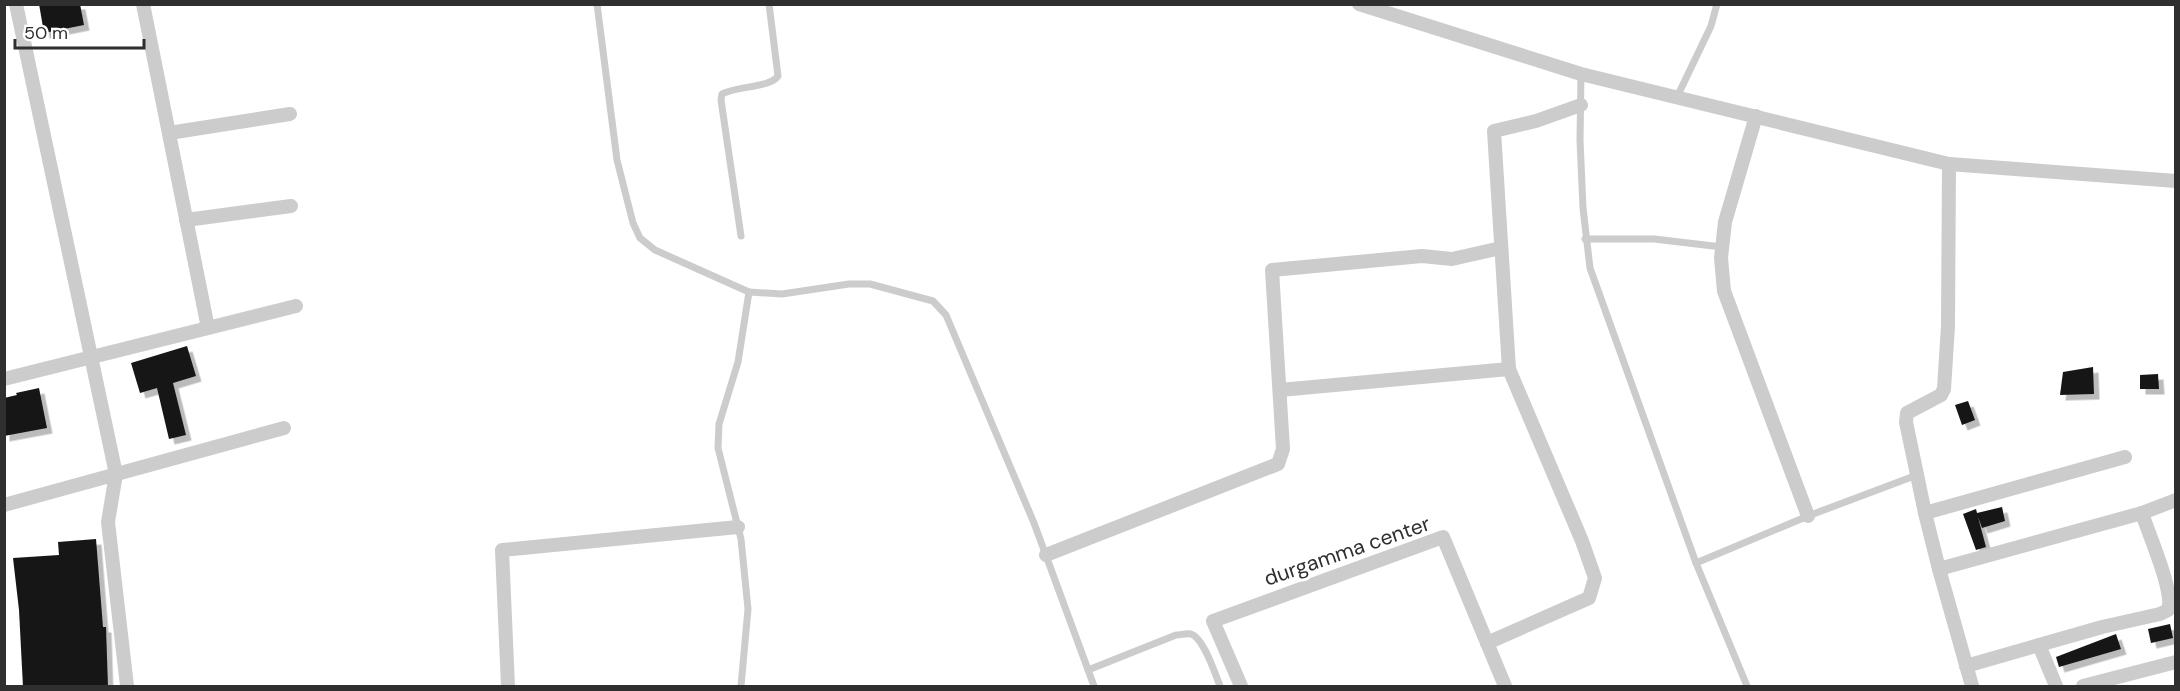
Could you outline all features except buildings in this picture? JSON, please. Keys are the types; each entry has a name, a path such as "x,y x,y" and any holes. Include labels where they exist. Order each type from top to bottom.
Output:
{"street":[{"path":"16,4 116,474 108,522 127,687"},
{"path":"143,4 208,328"},
{"path":"1359,4 1581,74 1949,164 2175,181"},
{"path":"1487,643 1589,598 1595,578 1582,541 1509,369 1494,131 1536,121 1581,105"},
{"path":"169,133 290,114"},
{"path":"1756,117 1725,222 1722,247 1724,291 1808,516"},
{"path":"1949,164 1948,326 1944,389 1941,395 1907,414 1906,422 1925,513 1972,687"},
{"path":"186,220 291,206"},
{"path":"1046,555 1278,464 1283,449 1272,270 1422,256 1452,259 1502,248"},
{"path":"4,379 296,306"},
{"path":"1280,390 1509,369"},
{"path":"4,505 284,428"},
{"path":"1925,513 2126,457"},
{"path":"1939,569 2142,513 2175,500"},
{"path":"1966,666 2102,627 2172,611 2161,567 2142,513"},
{"path":"508,687 502,550 738,527"},
{"name":"durgamma center","path":"1241,687 1213,621 1443,537 1505,687"},
{"path":"2039,645 2056,687"},
{"path":"2083,687 2175,662"}],"lane":[{"path":"597,4 617,160 633,223 640,238 655,250 748,292 782,294 849,284 870,284 933,301 946,315 1046,555 1094,687"},
{"path":"741,236 721,100 722,94 729,90 772,82 778,76 769,4"},
{"path":"1677,97 1711,26 1717,4"},
{"path":"1581,74 1580,140 1585,239 1590,268 1696,563 1747,687"},
{"path":"1585,239 1654,239 1722,247"},
{"path":"741,687 748,609 738,527 718,448 719,424 738,362 748,292"},
{"path":"1696,563 1808,516 1917,475"},
{"path":"1088,670 1189,633 1196,636 1206,652 1220,687"}]}
